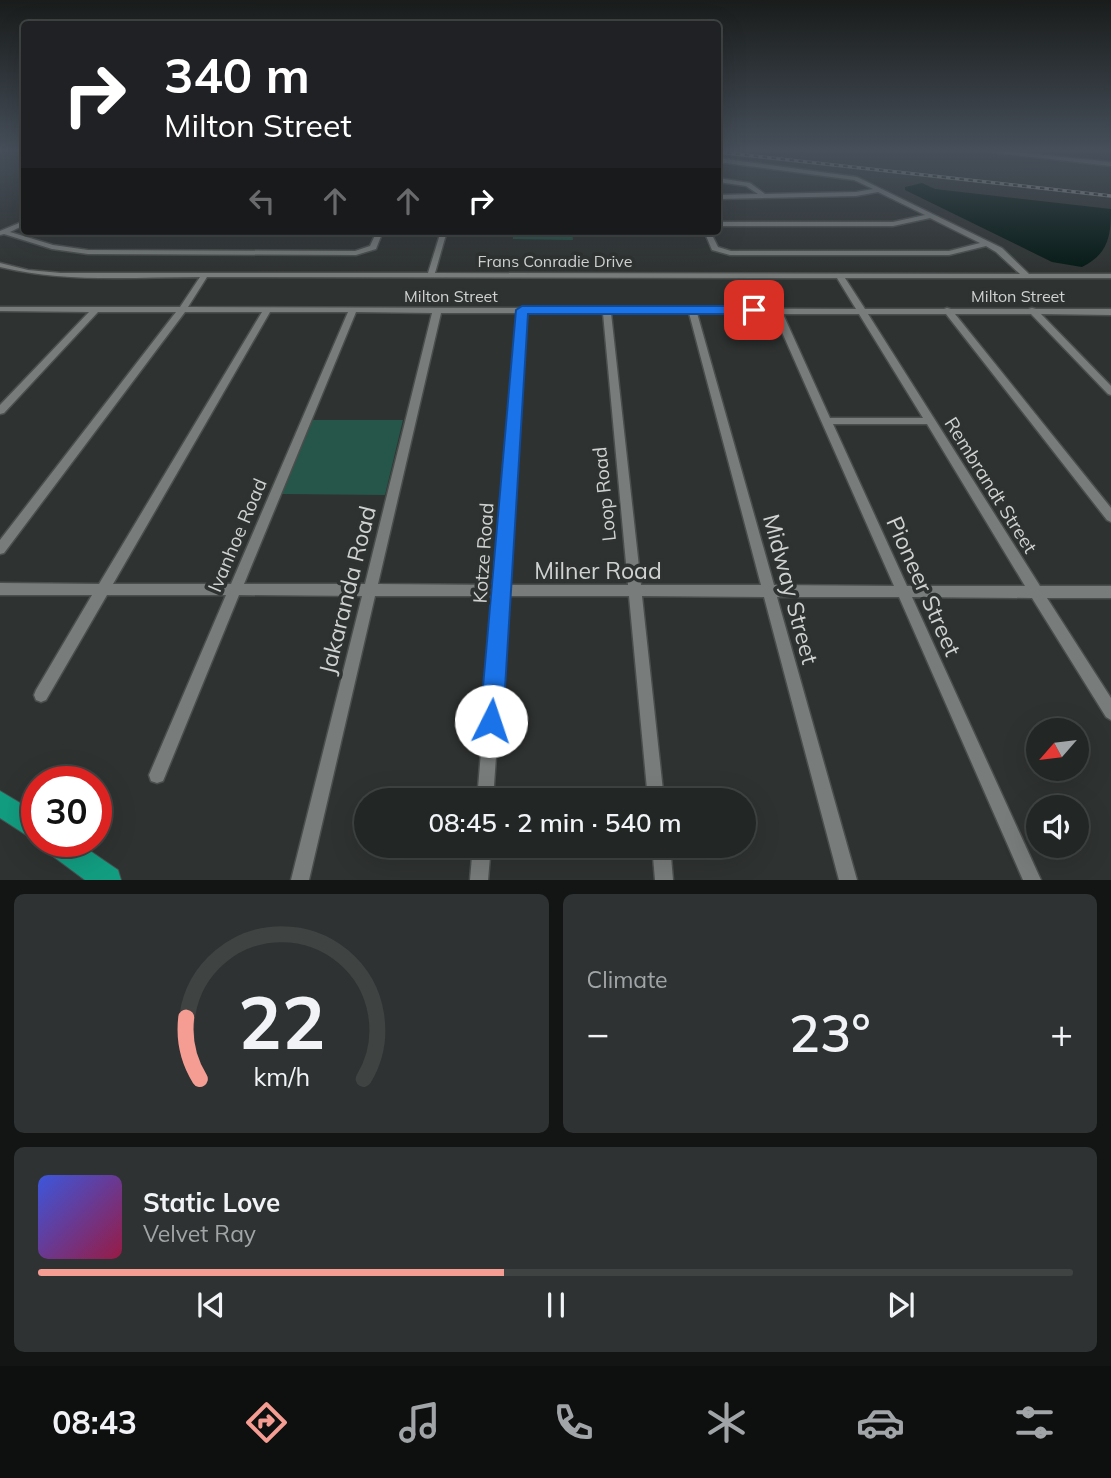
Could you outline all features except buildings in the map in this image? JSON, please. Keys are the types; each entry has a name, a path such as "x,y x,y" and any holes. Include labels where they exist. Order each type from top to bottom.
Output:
{"highway":[{"path":"0,803 21,818"},
{"path":"75,857 108,880"}],"street":[{"path":"758,191 762,194"},
{"path":"721,197 856,194 873,191"},
{"path":"881,191 1004,253 1027,276"},
{"path":"721,224 893,224 931,216"},
{"path":"2,233 21,224"},
{"path":"2,233 52,247 88,252 356,253 373,247 378,235"},
{"path":"431,275 443,235"},
{"path":"709,235 715,248 730,253 949,253 986,244"},
{"name":"Frans Conradie Drive","path":"0,265 50,274 1111,276"},
{"path":"0,549 205,275"},
{"name":"Rembrandt Street","path":"840,275 1111,712"},
{"path":"0,411 96,309"},
{"name":"Milton Street","path":"2,311 181,309 1111,312"},
{"path":"41,695 267,310"},
{"name":"Ivanhoe Road","path":"158,775 353,310"},
{"name":"Jakaranda Road","path":"300,880 437,310"},
{"name":"Kotze Road","path":"486,788 522,310"},
{"name":"Loop Road","path":"607,310 655,788"},
{"name":"Midway Street","path":"692,310 848,880"},
{"name":"Pioneer Street","path":"777,310 1032,880"},
{"path":"947,310 1111,517"},
{"path":"1032,310 1111,392"},
{"path":"827,421 930,421"},
{"name":"Milner Road","path":"0,589 1111,592"},
{"path":"479,880 481,858"},
{"path":"662,858 664,880"}],"green space":[{"path":"513,235 572,235 573,240 513,239"},
{"path":"310,420 403,420 385,495 280,494"}],"shaded area":[{"path":"907,191 953,191 1111,209 1109,236 1098,256 1082,267 1052,262"}],"railway":[{"path":"1067,191 1111,196"}],"route":[{"path":"491,721 522,310 754,310"}]}
